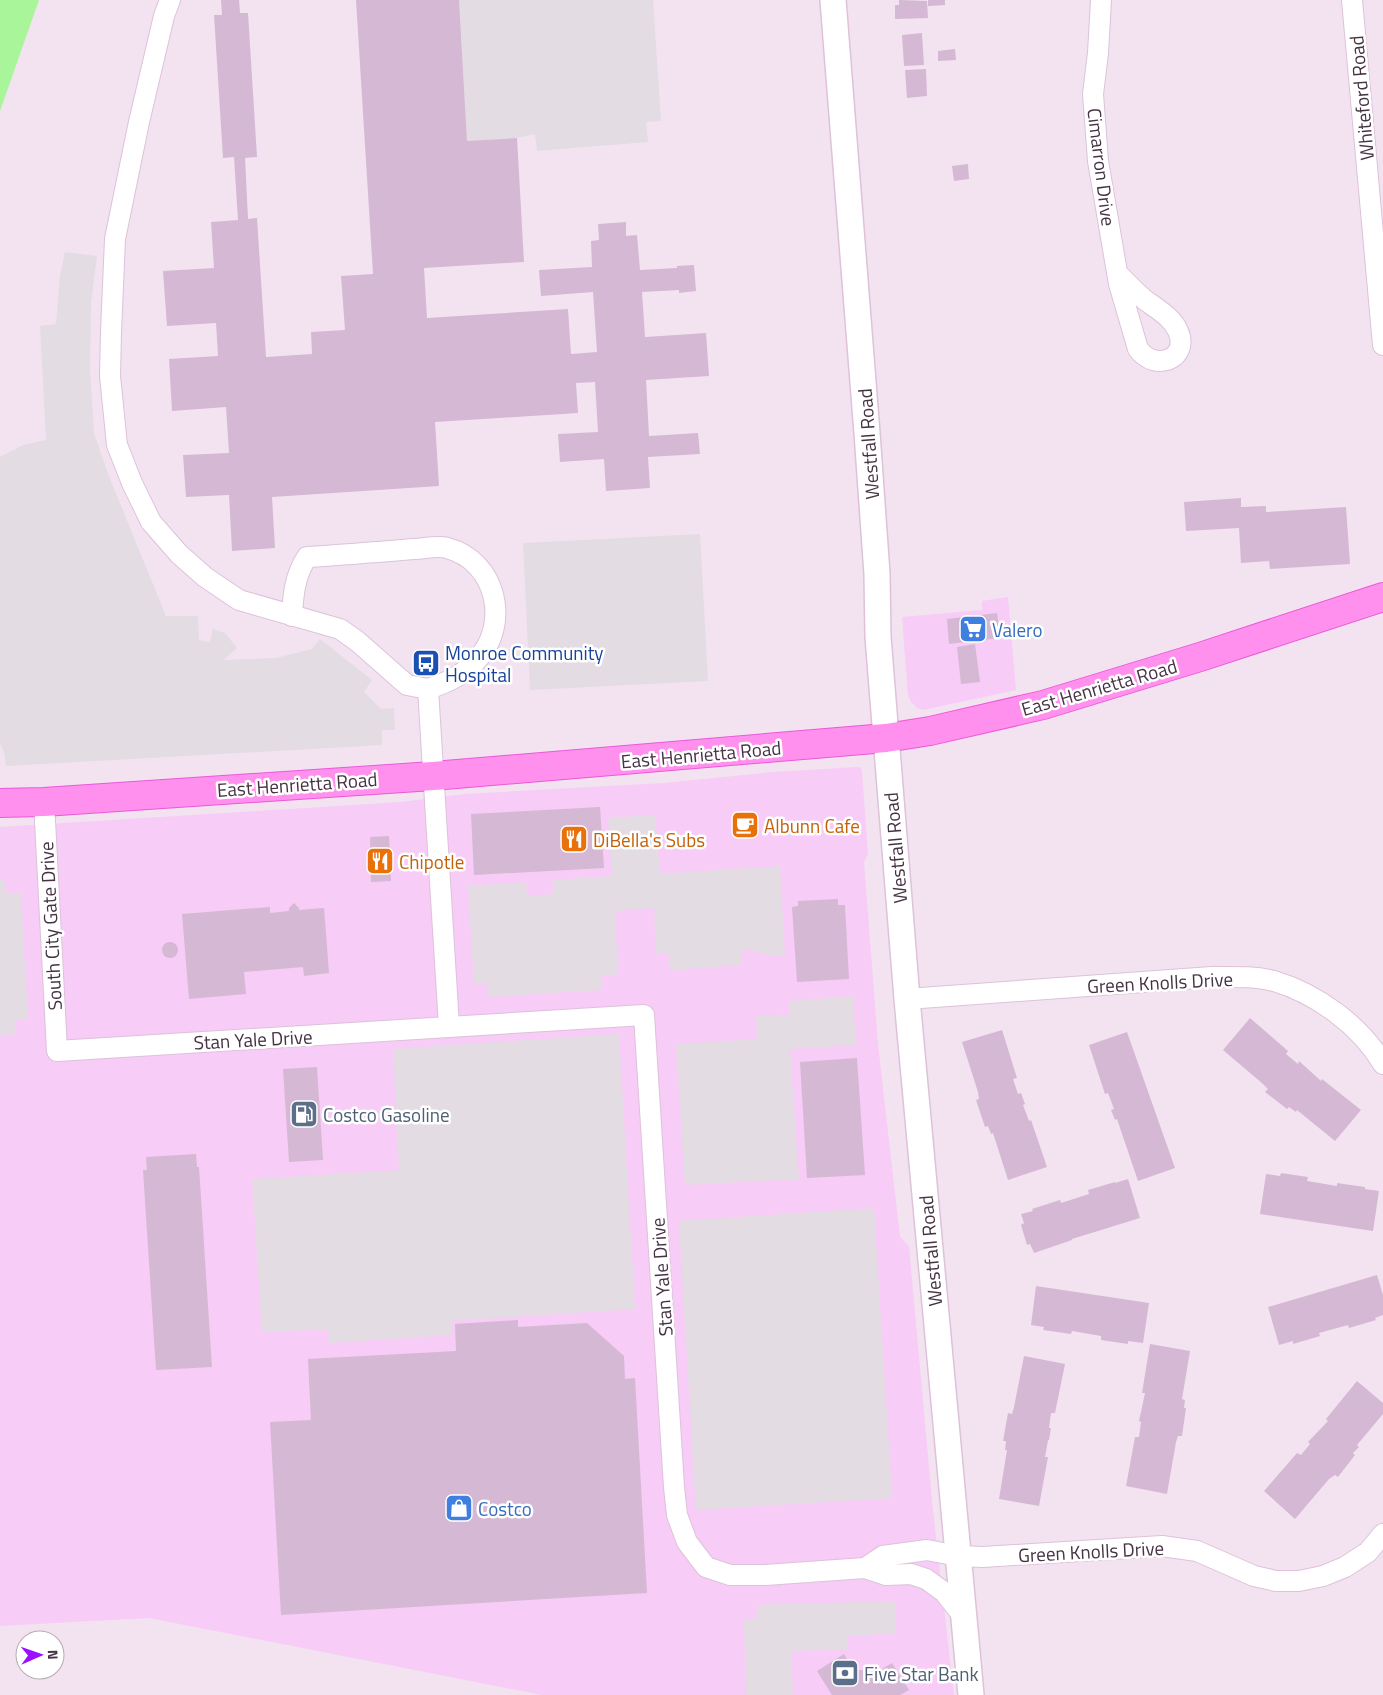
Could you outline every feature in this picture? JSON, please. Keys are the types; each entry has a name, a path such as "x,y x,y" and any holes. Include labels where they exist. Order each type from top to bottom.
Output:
{"main road":[{"name":"East Henrietta Road","path":"0,803 44,802 433,776 886,738 930,731 1043,705 1218,651 1383,597"}],"street":[{"path":"170,0 164,16 139,122 115,239 110,332 110,376 115,441 151,522 179,554 205,577 239,600 292,616 340,629 357,641 407,685 428,689 453,680 477,660 490,640 497,615 487,577 469,558 446,547 307,557 300,567 293,596 292,616"},
{"name":"Westfall Road","path":"833,0 868,433 877,574 878,637 907,999 971,1695"},
{"name":"Cimarron Drive","path":"1101,0 1098,53 1093,94 1094,125 1098,161 1117,273"},
{"name":"Whiteford Road","path":"1352,0 1383,345"},
{"path":"428,689 449,1026"},
{"name":"South City Gate Drive","path":"44,802 57,1051"},
{"name":"Green Knolls Drive","path":"907,999 1212,976 1242,976 1272,981 1300,991 1331,1009 1356,1030 1377,1054 1383,1064"},
{"name":"Stan Yale Drive","path":"57,1051 644,1015 674,1488 677,1515 687,1542 706,1567 730,1574 765,1575 865,1568 886,1575 911,1574 926,1579 944,1592 964,1617"},
{"name":"Green Knolls Drive","path":"958,1556 983,1557 1162,1546 1197,1551 1254,1576 1276,1581 1299,1581 1323,1576 1345,1567 1368,1552 1383,1534"},
{"name":"Stan Yale Drive","path":"865,1568 883,1556 927,1550 958,1556"}],"shaded area":[{"path":"0,0 39,0 0,111"},
{"path":"459,0 653,0 661,121 646,122 648,142 537,151 535,134 517,138 467,141"},
{"path":"65,252 97,256 91,304 90,372 94,433 108,474 166,616 198,616 199,640 210,642 213,629 225,633 237,648 223,660 276,658 312,649 320,639 372,680 364,692 381,709 394,708 395,730 382,730 382,745 6,766 4,752 0,744 0,457 23,445 46,440 40,326 56,324 60,276"},
{"path":"700,534 708,681 530,690 523,543"},
{"path":"1008,597 1016,690 928,709 922,710 917,708 911,702 908,695 902,617 982,610 982,601"},
{"path":"861,768 862,771 868,854 864,862 878,1044 900,1237 909,1246 933,1511 954,1695 542,1695 149,1618 0,1626 0,827 401,802 465,794 664,783 773,772"},
{"path":"655,815 660,874 780,866 785,955 771,956 751,950 741,951 741,965 670,970 670,953 656,953 654,908 615,911 618,974 601,976 601,990 488,997 488,983 474,984 468,886 526,882 527,896 553,894 553,880 612,876 608,818"},
{"path":"0,877 5,883 7,894 21,893 28,1020 15,1020 16,1034 0,1035"},
{"path":"853,996 856,1045 790,1049 799,1179 685,1185 676,1044 757,1039 756,1016 789,1015 789,1001"},
{"path":"619,1034 635,1309 451,1321 451,1335 329,1343 328,1329 262,1332 252,1179 399,1170 393,1049"},
{"path":"874,1208 892,1498 696,1510 679,1221"},
{"path":"896,1601 896,1633 848,1636 848,1649 791,1651 793,1695 746,1695 744,1620 757,1618 757,1605"}],"building":[{"path":"221,0 239,0 240,13 248,13 257,157 245,158 248,219 257,218 266,357 312,354 311,332 345,330 341,276 373,274 356,0 459,0 467,141 517,138 524,262 424,268 427,318 568,309 571,354 597,352 593,292 541,296 539,270 592,267 591,241 599,240 598,224 626,222 626,236 637,235 640,270 694,265 696,291 679,293 679,290 642,292 645,337 706,333 709,376 646,380 649,436 698,433 700,454 648,457 650,488 606,491 604,459 560,462 558,434 598,432 595,382 576,383 578,413 435,422 439,486 272,497 275,548 232,551 229,495 186,497 183,455 229,453 226,407 172,411 169,359 218,356 216,323 167,326 163,271 214,268 211,222 238,220 234,157 223,158 214,15 222,15"},
{"path":"899,0 927,1 928,18 895,19 895,5 899,5"},
{"path":"928,0 945,0 945,5 928,6"},
{"path":"922,33 924,65 904,66 902,35"},
{"path":"955,49 956,60 938,61 938,51"},
{"path":"926,69 927,96 907,98 905,70"},
{"path":"968,164 969,179 954,181 952,166"},
{"path":"1241,498 1241,507 1266,506 1266,512 1346,507 1350,564 1270,569 1269,561 1241,563 1239,528 1186,531 1184,502"},
{"name":"Valero","path":"997,613 1000,638 949,644 947,619"},
{"path":"975,644 980,682 961,684 957,647"},
{"path":"600,807 604,868 474,875 471,814"},
{"name":"Chipotle","path":"389,836 391,881 371,882 370,837"},
{"path":"838,899 838,905 845,905 849,979 797,982 792,907 798,906 798,901"},
{"path":"294,903 299,910 324,908 329,973 304,976 303,967 244,972 246,994 189,999 182,914 270,907 270,913 289,911 289,908"},
{"path":"170,942 176,944 178,950 176,956 170,958 164,956 162,950 164,944"},
{"path":"1250,1018 1288,1051 1286,1054 1298,1064 1299,1061 1321,1081 1322,1079 1361,1110 1335,1141 1297,1110 1296,1112 1289,1107 1287,1109 1265,1092 1268,1089 1263,1084 1223,1050"},
{"path":"1002,1030 1017,1078 1013,1079 1018,1094 1021,1093 1025,1104 1023,1105 1029,1121 1031,1120 1047,1167 1008,1180 993,1133 991,1134 988,1126 985,1127 976,1100 979,1099 978,1092 962,1042"},
{"path":"1127,1032 1175,1168 1138,1181 1117,1119 1115,1120 1111,1110 1114,1109 1108,1093 1105,1094 1089,1045"},
{"path":"857,1058 865,1175 807,1178 800,1062"},
{"path":"317,1067 323,1160 289,1162 283,1069"},
{"path":"196,1154 197,1167 199,1167 212,1367 156,1370 143,1170 147,1170 146,1157"},
{"path":"1281,1173 1308,1177 1307,1181 1337,1186 1337,1183 1379,1191 1373,1231 1260,1214 1266,1174 1280,1176"},
{"path":"1128,1179 1140,1218 1034,1253 1030,1244 1027,1245 1021,1225 1024,1223 1021,1214 1060,1200 1061,1203 1089,1194 1088,1190"},
{"path":"1377,1275 1383,1295 1383,1315 1375,1318 1376,1320 1349,1328 1348,1325 1319,1333 1320,1336 1293,1344 1293,1341 1279,1345 1268,1307"},
{"path":"1036,1286 1149,1303 1143,1343 1128,1341 1128,1344 1101,1340 1101,1336 1072,1331 1071,1334 1043,1330 1044,1327 1031,1325"},
{"name":"Costco","path":"518,1320 518,1327 587,1323 624,1356 625,1379 635,1378 647,1593 281,1615 270,1422 311,1420 308,1359 456,1351 455,1324"},
{"path":"1150,1344 1190,1351 1182,1399 1185,1400 1184,1408 1186,1408 1182,1436 1178,1436 1176,1442 1167,1494 1126,1486 1135,1437 1139,1437 1141,1422 1139,1421 1145,1393 1142,1393"},
{"path":"1024,1356 1065,1364 1055,1413 1051,1413 1049,1428 1051,1428 1045,1457 1048,1457 1039,1506 999,1499 1007,1450 1005,1450 1006,1441 1003,1441 1008,1413 1012,1414 1014,1407"},
{"path":"1357,1381 1383,1403 1383,1414 1357,1445 1359,1447 1353,1453 1355,1455 1338,1477 1335,1475 1329,1479 1295,1519 1264,1491 1297,1453 1301,1455 1310,1444 1308,1442 1328,1421 1326,1419"},
{"name":"Five Star Bank","path":"844,1654 853,1670 870,1670 870,1676 892,1663 909,1690 900,1695 832,1695 817,1671"}],"place":[{"name":"Valero","path":"973,629"},
{"name":"Monroe Community Hospital","path":"426,663"},
{"name":"Albunn Cafe","path":"745,825"},
{"name":"DiBella's Subs","path":"574,839"},
{"name":"Chipotle","path":"380,861"},
{"name":"Costco Gasoline","path":"304,1114"},
{"name":"Costco","path":"459,1508"},
{"name":"Five Star Bank","path":"845,1673"}]}
